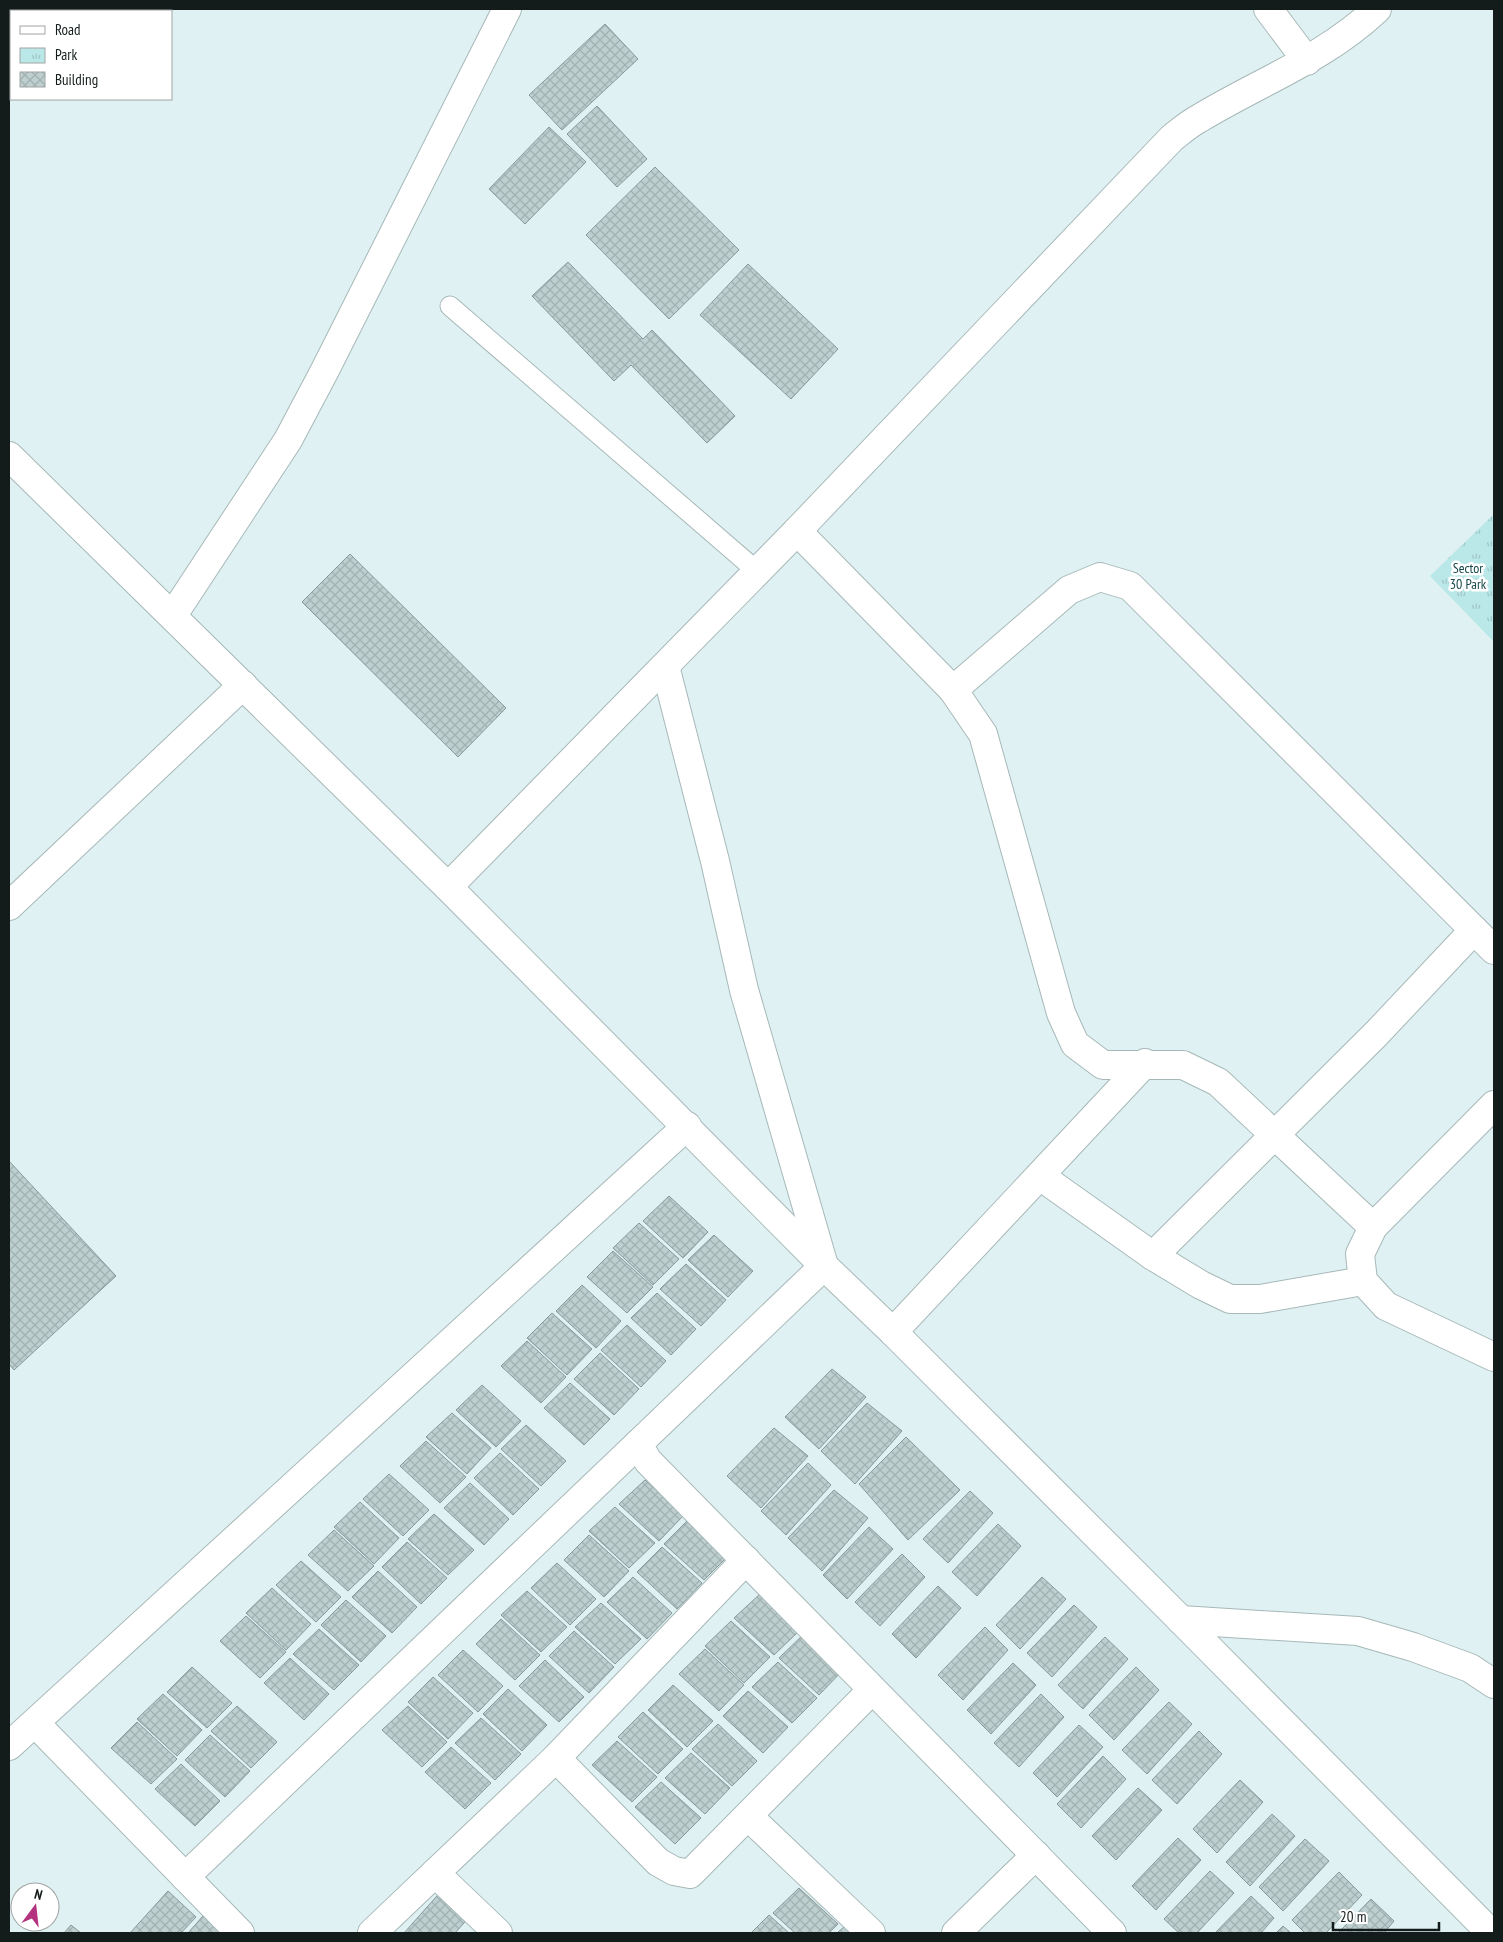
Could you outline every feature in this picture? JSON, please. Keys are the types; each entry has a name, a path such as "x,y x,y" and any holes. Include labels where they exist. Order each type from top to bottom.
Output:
{"street":[{"path":"173,615 288,440 507,9"},
{"path":"1268,9 1307,61"},
{"path":"448,887 758,572 1172,138 1199,118 1307,61 1338,40 1376,9"},
{"path":"9,456 448,887 1491,1933"},
{"path":"797,531 953,690 983,734 1062,1013 1075,1044 1103,1065 1183,1064 1218,1082 1374,1227"},
{"path":"953,690 1069,590 1100,577 1130,586 1494,950"},
{"path":"665,666 715,861 744,990 824,1266"},
{"path":"9,906 243,685"},
{"path":"1153,1256 1377,1033 1474,930"},
{"path":"892,1332 1145,1064"},
{"path":"1494,1106 1374,1227 1360,1254 1363,1282 1386,1306 1494,1357"},
{"path":"9,1746 36,1724 686,1126"},
{"path":"1040,1176 1153,1256 1201,1285 1230,1299 1260,1299 1363,1282"},
{"path":"185,1877 824,1266"},
{"path":"638,1444 648,1461 1112,1933"},
{"path":"372,1933 556,1758 746,1560"},
{"path":"1181,1620 1358,1631 1413,1647 1470,1668 1494,1684"},
{"path":"556,1758 658,1862 674,1871 690,1874 872,1690"},
{"path":"36,1724 240,1933"},
{"path":"748,1816 871,1933"},
{"path":"956,1933 1036,1854"},
{"path":"435,1873 498,1933"}],"lane":[{"path":"450,306 758,572"}],"green space":[{"name":"Sector 30 Park","path":"1494,514 1494,642 1430,576"}],"building":[{"path":"605,24 638,59 562,130 529,95"},
{"path":"597,106 647,159 617,187 567,134"},
{"path":"549,127 586,162 525,224 489,189"},
{"path":"655,167 739,250 669,319 586,235"},
{"path":"568,262 643,339 652,330 735,416 707,443 631,365 614,381 532,296"},
{"path":"748,264 838,349 791,399 700,315"},
{"path":"350,554 506,708 458,757 302,602"},
{"path":"9,1161 116,1276 14,1370 9,1364"},
{"path":"669,1196 708,1232 683,1258 643,1221"},
{"path":"639,1223 679,1259 653,1285 613,1248"},
{"path":"714,1235 753,1271 728,1297 688,1260"},
{"path":"613,1251 653,1287 627,1313 587,1277"},
{"path":"686,1264 726,1300 701,1326 660,1289"},
{"path":"582,1285 621,1321 596,1348 556,1311"},
{"path":"657,1293 696,1329 671,1355 631,1318"},
{"path":"552,1313 592,1349 567,1375 527,1338"},
{"path":"627,1325 666,1361 641,1387 601,1350"},
{"path":"527,1341 566,1377 541,1403 501,1366"},
{"path":"600,1353 639,1389 614,1415 574,1379"},
{"path":"832,1369 866,1397 819,1449 785,1417"},
{"path":"570,1383 610,1419 584,1445 544,1408"},
{"path":"482,1385 521,1421 496,1447 456,1410"},
{"path":"867,1403 902,1431 855,1484 821,1451"},
{"path":"452,1413 491,1448 467,1474 426,1437"},
{"path":"526,1425 566,1461 541,1486 501,1449"},
{"path":"774,1428 808,1456 761,1508 727,1476"},
{"path":"906,1437 960,1490 908,1540 859,1484"},
{"path":"426,1441 466,1477 440,1503 400,1466"},
{"path":"500,1453 539,1489 513,1515 474,1478"},
{"path":"808,1463 831,1485 786,1535 761,1511"},
{"path":"389,1474 429,1510 403,1536 363,1499"},
{"path":"645,1480 684,1515 659,1541 619,1504"},
{"path":"470,1483 509,1519 484,1545 444,1508"},
{"path":"834,1490 868,1518 822,1571 788,1538"},
{"path":"970,1491 993,1513 948,1563 923,1539"},
{"path":"360,1502 399,1538 374,1564 334,1527"},
{"path":"615,1507 655,1543 629,1568 589,1531"},
{"path":"434,1514 474,1550 448,1575 408,1539"},
{"path":"689,1519 729,1555 704,1580 664,1544"},
{"path":"998,1524 1021,1546 977,1596 952,1572"},
{"path":"869,1527 893,1549 847,1599 823,1575"},
{"path":"334,1530 374,1566 348,1591 308,1555"},
{"path":"589,1535 629,1571 604,1597 564,1560"},
{"path":"407,1542 447,1578 421,1604 382,1567"},
{"path":"662,1547 702,1583 677,1609 637,1572"},
{"path":"902,1554 925,1577 880,1626 855,1602"},
{"path":"301,1561 341,1597 316,1622 276,1585"},
{"path":"557,1563 596,1599 570,1625 531,1588"},
{"path":"378,1571 417,1607 392,1633 352,1597"},
{"path":"633,1577 672,1613 647,1639 607,1602"},
{"path":"1042,1577 1066,1599 1020,1649 996,1625"},
{"path":"938,1586 961,1608 916,1658 892,1634"},
{"path":"272,1588 311,1624 286,1650 246,1613"},
{"path":"527,1591 567,1627 541,1652 501,1615"},
{"path":"760,1594 800,1630 774,1655 734,1618"},
{"path":"346,1600 386,1636 361,1662 321,1625"},
{"path":"601,1603 641,1639 615,1664 575,1627"},
{"path":"1074,1605 1097,1627 1052,1677 1027,1653"},
{"path":"246,1616 286,1652 260,1678 220,1641"},
{"path":"501,1619 540,1655 515,1680 476,1644"},
{"path":"731,1621 770,1657 744,1683 705,1646"},
{"path":"985,1627 1008,1650 963,1700 938,1675"},
{"path":"319,1629 359,1665 334,1690 293,1654"},
{"path":"574,1631 614,1667 589,1693 549,1656"},
{"path":"805,1633 844,1669 819,1695 779,1658"},
{"path":"1105,1637 1128,1659 1083,1709 1058,1685"},
{"path":"705,1649 744,1685 719,1711 679,1674"},
{"path":"463,1650 503,1686 478,1712 438,1675"},
{"path":"290,1658 329,1694 304,1720 264,1683"},
{"path":"545,1660 584,1697 559,1722 519,1686"},
{"path":"778,1662 817,1698 792,1723 752,1687"},
{"path":"1013,1663 1036,1685 991,1734 967,1710"},
{"path":"192,1667 232,1703 207,1728 167,1692"},
{"path":"1136,1667 1159,1690 1114,1740 1089,1715"},
{"path":"433,1677 473,1713 448,1739 408,1702"},
{"path":"673,1685 713,1721 687,1747 648,1710"},
{"path":"508,1689 547,1725 522,1751 483,1714"},
{"path":"748,1691 788,1727 763,1753 723,1716"},
{"path":"163,1694 202,1730 177,1756 137,1719"},
{"path":"1041,1694 1064,1717 1019,1767 994,1743"},
{"path":"1169,1702 1192,1724 1147,1774 1122,1750"},
{"path":"237,1706 277,1742 251,1768 211,1731"},
{"path":"408,1706 447,1742 422,1767 382,1730"},
{"path":"643,1712 683,1749 658,1774 618,1737"},
{"path":"481,1718 521,1754 495,1780 455,1743"},
{"path":"137,1722 177,1759 151,1784 111,1748"},
{"path":"718,1724 757,1761 732,1786 692,1749"},
{"path":"1079,1725 1103,1747 1057,1797 1033,1773"},
{"path":"1199,1731 1222,1754 1177,1804 1152,1780"},
{"path":"210,1735 250,1771 225,1797 185,1760"},
{"path":"617,1741 657,1777 632,1802 592,1765"},
{"path":"451,1747 491,1783 465,1809 425,1772"},
{"path":"691,1753 730,1788 705,1814 665,1778"},
{"path":"1103,1756 1126,1779 1081,1828 1057,1804"},
{"path":"181,1764 220,1801 195,1826 155,1789"},
{"path":"1240,1780 1263,1802 1217,1853 1193,1829"},
{"path":"661,1782 701,1818 675,1844 635,1807"},
{"path":"1138,1788 1162,1810 1116,1860 1092,1836"},
{"path":"1272,1814 1295,1836 1250,1886 1226,1862"},
{"path":"1178,1838 1201,1860 1156,1910 1132,1886"},
{"path":"1305,1839 1329,1861 1283,1911 1259,1887"},
{"path":"1210,1871 1234,1893 1197,1933 1179,1933 1164,1919"},
{"path":"1339,1872 1362,1895 1326,1933 1305,1933 1292,1920"},
{"path":"444,1888 472,1914 455,1933 404,1933"},
{"path":"799,1888 838,1924 829,1933 795,1933 773,1913"},
{"path":"168,1891 196,1917 181,1933 130,1933"},
{"path":"1251,1896 1274,1918 1261,1933 1215,1933"},
{"path":"1371,1899 1394,1921 1384,1933 1338,1933"},
{"path":"769,1915 789,1933 751,1933"},
{"path":"203,1916 221,1933 188,1933"},
{"path":"71,1925 81,1933 64,1933"},
{"path":"1283,1926 1291,1933 1276,1933"},
{"path":"844,1927 851,1933 837,1933"}]}
